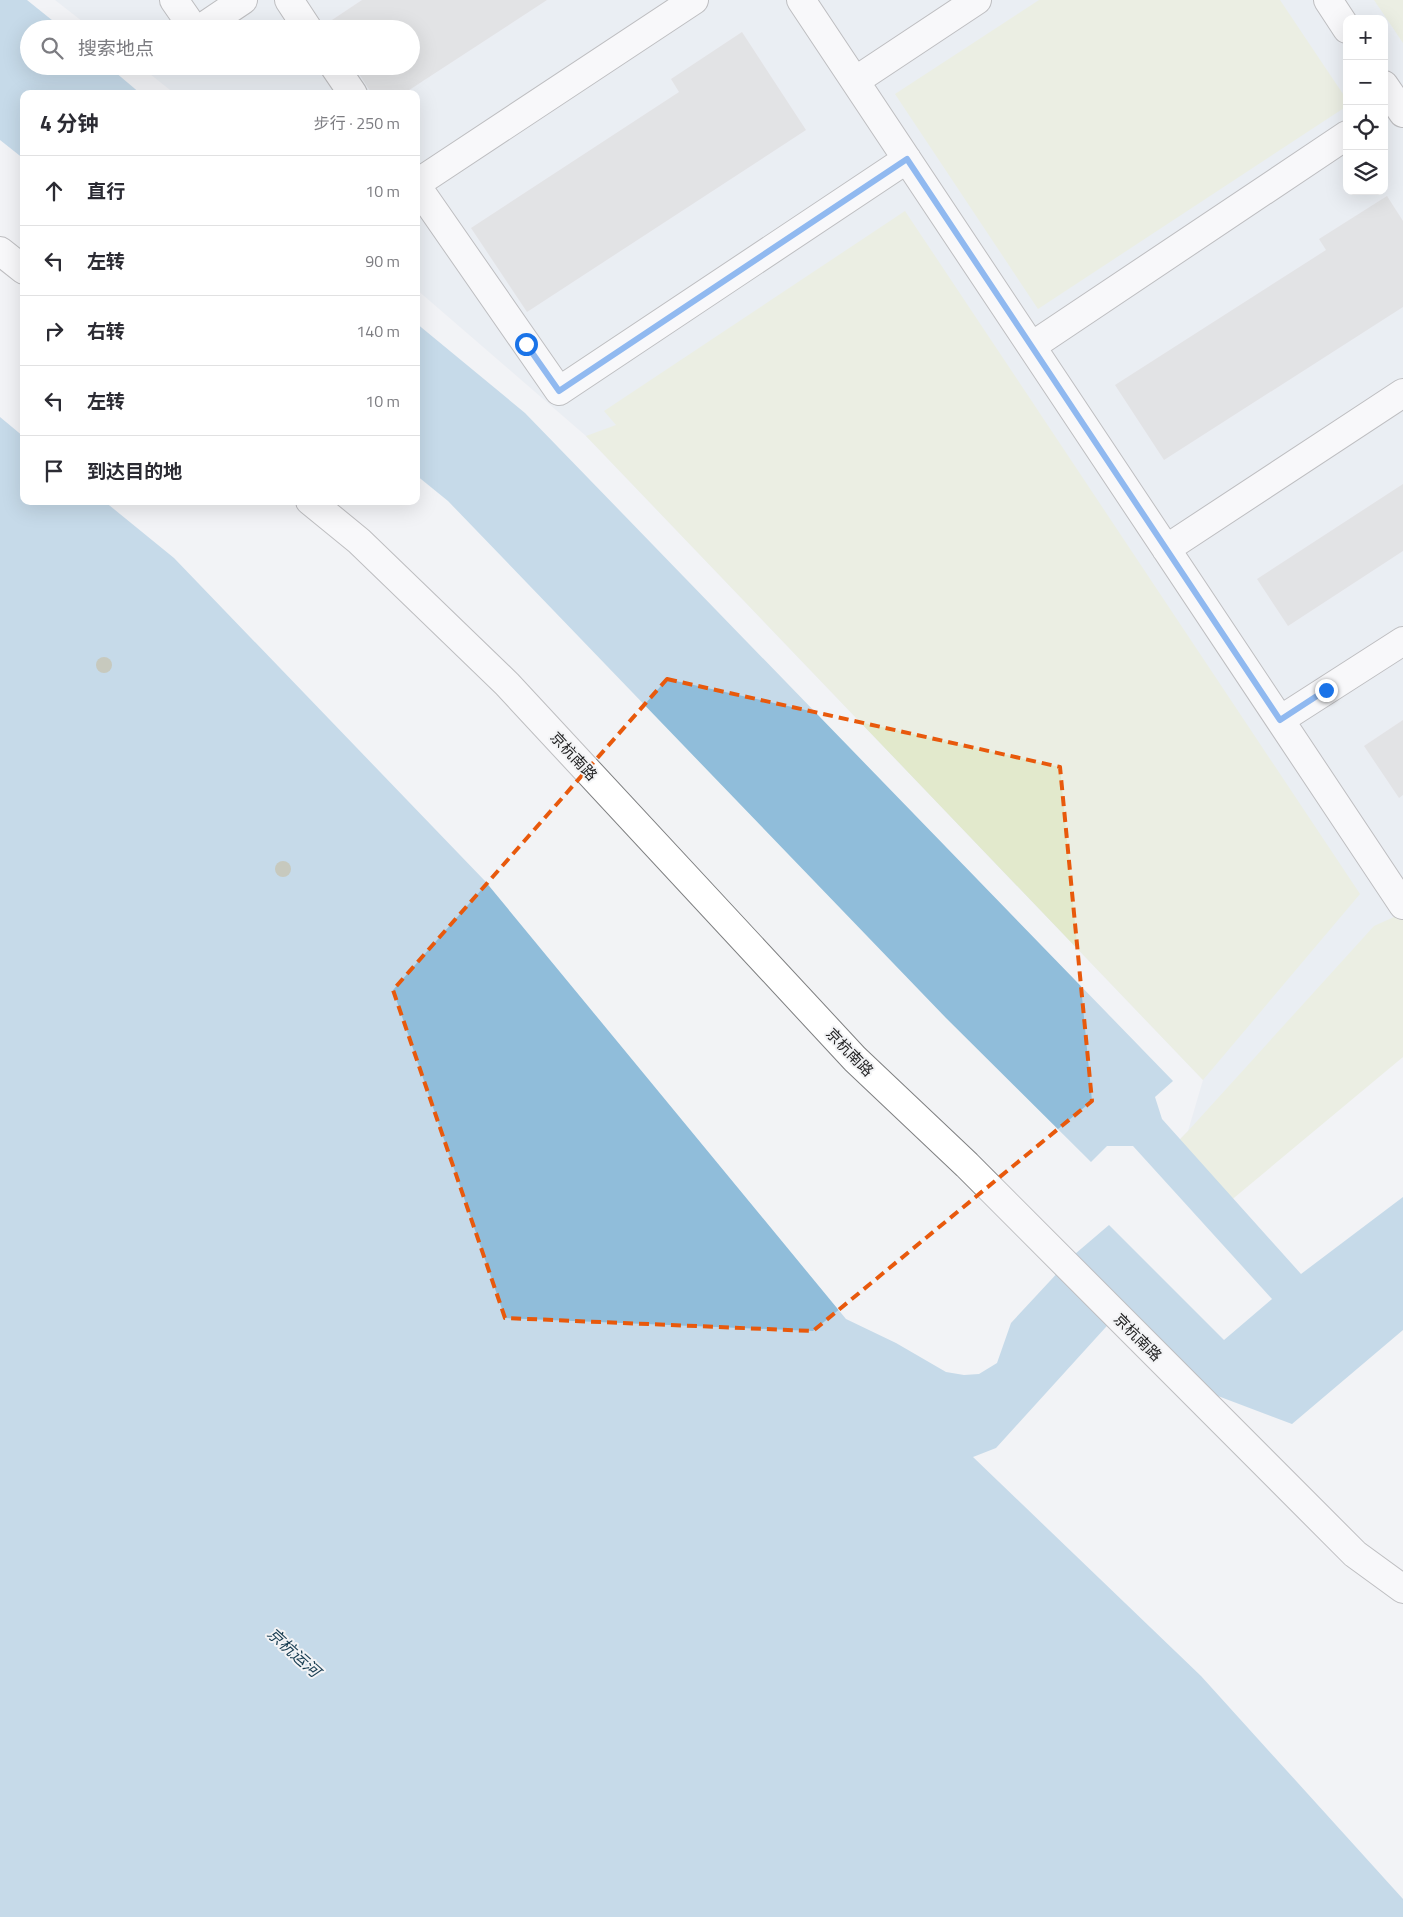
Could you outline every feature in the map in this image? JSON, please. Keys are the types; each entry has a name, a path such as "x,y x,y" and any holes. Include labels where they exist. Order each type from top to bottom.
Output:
{"street":[{"path":"174,0 188,20"},
{"path":"213,20 243,0"},
{"path":"288,0 302,20"},
{"path":"420,182 694,0"},
{"path":"801,0 1403,905"},
{"path":"855,81 977,0"},
{"path":"1328,0 1343,23"},
{"path":"340,75 350,90"},
{"path":"1032,346 1343,138"},
{"path":"420,191 559,391 907,159"},
{"path":"0,252 20,267"},
{"path":"1166,549 1403,393"},
{"name":"京杭南路","path":"315,505 359,541 506,684 855,1059 974,1172 1355,1554 1403,1590"},
{"path":"1280,720 1403,641"}],"highlighted area":[{"path":"667,679 1060,767 1092,1101 813,1331 505,1318 393,990"}],"shaded area":[{"path":"55,0 1403,0 1403,1057 1155,1165 1188,1131 1203,1080 586,436 420,292 420,90 170,90 151,75 420,75 420,20 81,20"}],"green space":[{"path":"1039,0 1280,0 1343,94 1343,109 1038,309 895,94"},
{"path":"1374,0 1403,0 1403,43 1388,21 1388,15 1384,15"},
{"path":"905,211 1360,894 1203,1080 586,436 616,425 604,411"},
{"path":"1403,913 1403,1057 1205,1222 1155,1165 1374,926"}],"water":[{"path":"0,0 27,0 52,20 20,20 20,75 119,75 136,90 20,90 20,156 0,140"},
{"name":"京杭运河","path":"420,326 525,413 1173,1081 1155,1097 1162,1119 1301,1274 1403,1197 1403,1330 1292,1424 1210,1393 1125,1306 996,1448 973,1457 1201,1676 1403,1899 1403,1917 0,1917 0,417 20,434 20,505 109,505 174,558 485,881 846,1319 896,1343 946,1372 964,1375 979,1374 997,1363 1011,1323 1075,1254 1109,1225 1224,1340 1272,1299 1133,1146 1107,1146 1091,1162 946,1018 448,501 420,478"}],"building":[{"path":"362,0 547,0 409,90 369,90 360,75 420,75 420,20 332,20"},
{"path":"742,32 806,130 527,312 471,228 679,92 671,79"},
{"path":"1387,196 1403,221 1403,307 1164,460 1115,385 1326,250 1319,239"},
{"path":"1403,484 1403,551 1288,626 1257,579"},
{"path":"1403,720 1403,795 1399,798 1364,746"}],"route":[{"path":"526,344 559,391 907,159 1280,720 1326,690"}]}
